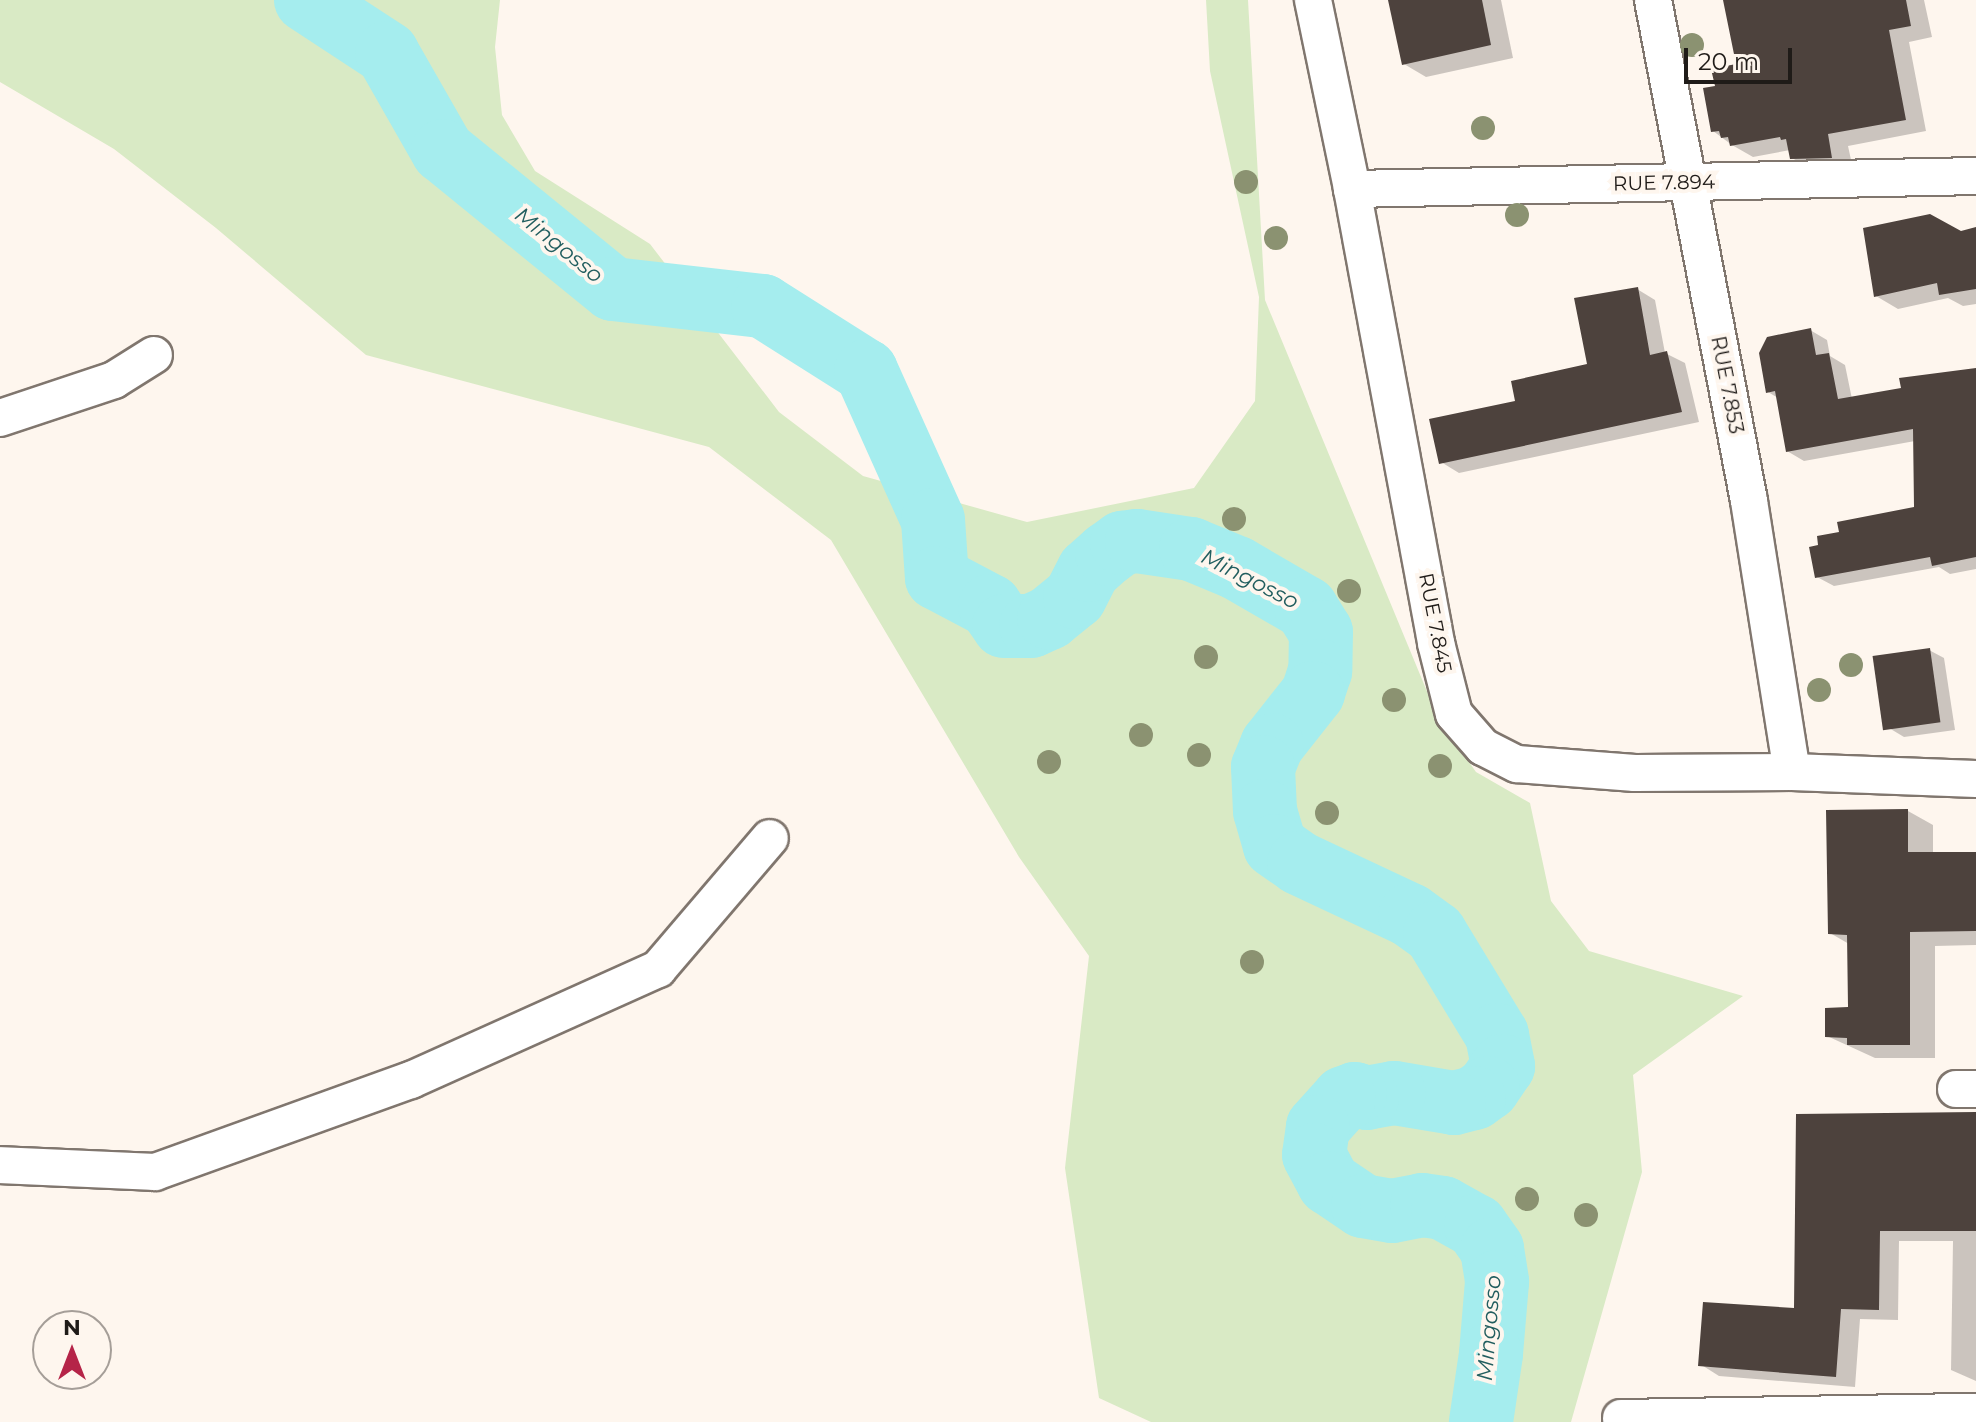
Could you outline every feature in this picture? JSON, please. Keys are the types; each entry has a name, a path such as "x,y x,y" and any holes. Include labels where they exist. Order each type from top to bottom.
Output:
{"street":[{"name":"RUE 7.845","path":"1313,0 1352,189 1436,643 1454,714 1483,747 1517,764 1635,773 1792,772 1976,779"},
{"name":"RUE 7.853","path":"1653,0 1749,501 1792,772"},
{"name":"RUE 7.894","path":"1352,189 1976,176"},
{"path":"0,418 114,380 154,355"},
{"path":"0,1165 155,1172 411,1080 658,969 770,838"},
{"path":"1621,1418 1976,1412"}],"green space":[{"path":"0,0 500,0 495,47 502,115 535,171 650,244 779,412 863,476 1027,522 1194,488 1255,401 1259,297 1210,71 1206,0 1248,0 1265,300 1438,718 1476,772 1530,803 1551,901 1589,951 1743,996 1633,1075 1642,1172 1571,1422 1151,1422 1099,1398 1065,1168 1089,956 1019,857 831,540 709,447 366,355 216,228 114,149 0,82"}],"building":[{"path":"1388,0 1482,0 1491,45 1402,65"},
{"path":"1723,0 1906,0 1911,26 1889,30 1906,120 1828,134 1832,158 1790,159 1786,139 1781,140 1780,137 1730,146 1728,137 1721,138 1719,131 1711,132 1703,88 1715,86 1711,69 1736,64"},
{"path":"1930,214 1961,231 1976,227 1976,289 1939,295 1937,283 1874,297 1863,228"},
{"path":"1638,287 1650,355 1667,351 1682,412 1439,464 1429,419 1515,401 1511,381 1587,364 1574,298"},
{"path":"1811,328 1816,355 1829,353 1838,399 1901,388 1899,378 1976,368 1976,557 1932,566 1930,557 1815,578 1809,547 1818,545 1817,536 1839,532 1837,522 1914,507 1913,429 1786,452 1775,391 1766,393 1759,353 1767,337"},
{"path":"1930,648 1940,722 1883,730 1873,656"},
{"path":"1908,809 1908,852 1976,852 1976,931 1910,932 1910,1045 1847,1045 1847,1038 1825,1037 1825,1008 1848,1007 1847,935 1828,934 1826,810"},
{"path":"1976,1112 1976,1231 1880,1231 1879,1310 1841,1309 1836,1377 1698,1366 1703,1302 1794,1308 1796,1114"}],"waterway":[{"name":"Mingosso","path":"306,0 387,53 443,151 613,289 763,306 866,371 933,520 937,578 990,606 1004,626 1031,626 1049,618 1075,597 1089,570 1107,554 1122,543 1137,541 1191,549 1237,568 1306,608 1321,632 1320,671 1313,693 1272,745 1263,767 1265,811 1275,846 1299,863 1410,915 1435,933 1497,1035 1503,1066 1488,1088 1474,1098 1454,1103 1394,1093 1367,1098 1355,1094 1344,1098 1318,1127 1314,1155 1329,1183 1363,1206 1392,1211 1422,1205 1443,1208 1476,1226 1492,1249 1497,1282 1481,1422"}]}
